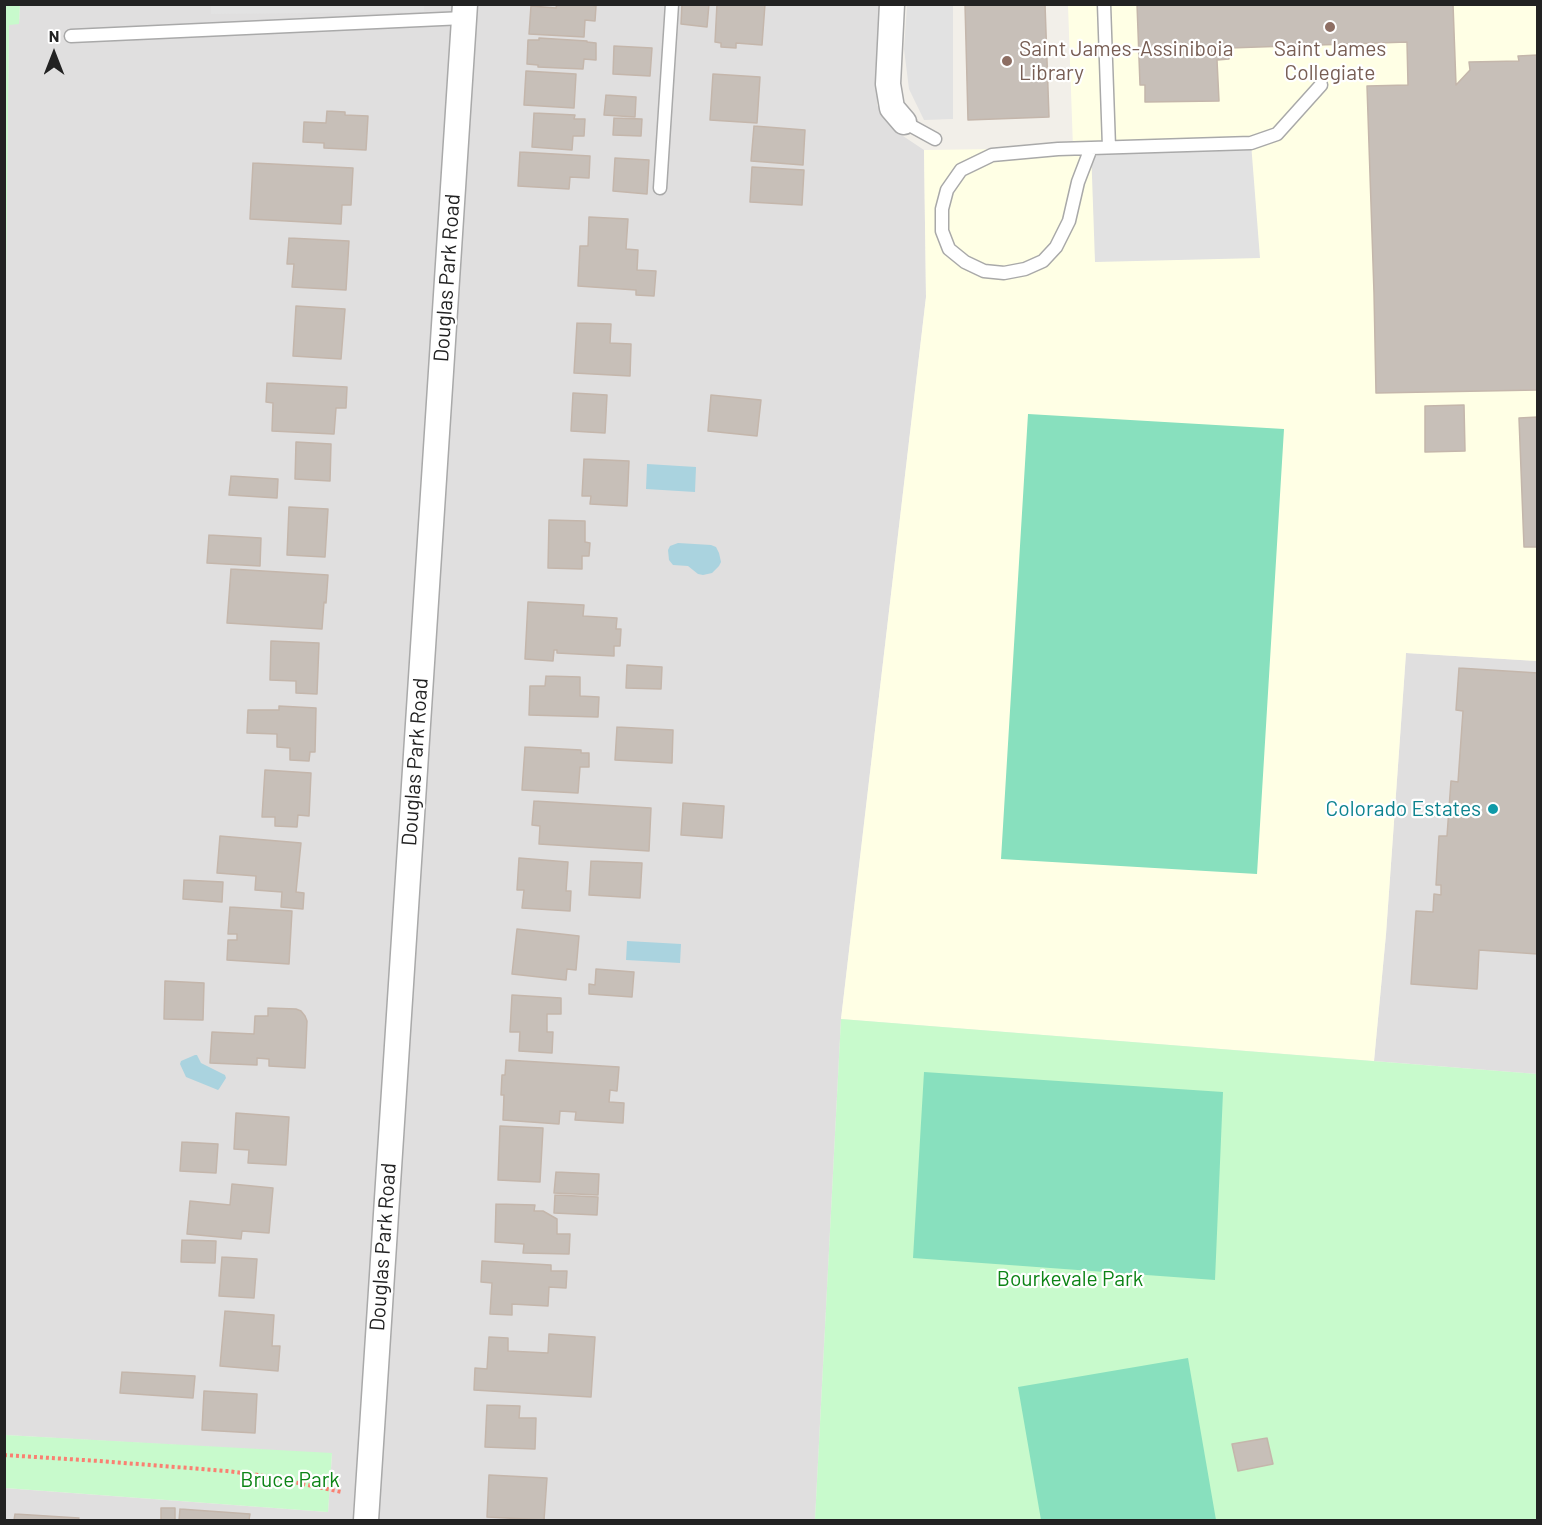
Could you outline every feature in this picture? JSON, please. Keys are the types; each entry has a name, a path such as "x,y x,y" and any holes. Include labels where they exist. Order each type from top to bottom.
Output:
{"street":[{"path":"892,4 888,84 892,108 904,122"},
{"name":"Douglas Park Road","path":"366,1521 465,11"}],"lane":[{"path":"660,188 672,4"},
{"path":"1104,4 1109,147"},
{"path":"71,36 465,11"},
{"path":"1090,148 1077,182 1069,221 1056,247 1043,261 1025,269 1004,273 984,271 965,262 949,249 942,231 942,209 947,190 961,170 992,155 1058,149 1109,147 1251,143 1277,134 1321,85"},
{"path":"904,122 935,139"}],"path":[{"path":"4,1455 259,1475 338,1491 367,1494"}],"shaded area":[{"path":"211,4 424,4 424,12 211,14"},
{"path":"20,5 884,5 877,105 897,132 924,150 926,297 841,1019 815,1520 5,1520 4,1488 328,1512 332,1454 5,1435 4,369 9,24 19,23"},
{"path":"907,5 953,5 953,119 924,120 909,89 904,49"},
{"path":"1068,5 1537,5 1537,661 1406,653 1386,934 1374,1061 841,1019 926,297 924,150 1073,148"},
{"path":"1251,143 1260,258 1095,262 1091,148"},
{"path":"1406,653 1537,661 1537,1074 1374,1061 1386,934"}],"green space":[{"path":"20,4 19,24 9,25 5,369 4,5"},
{"path":"1028,414 1284,429 1257,874 1001,859"},
{"name":"Bourkevale Park","path":"841,1019 1537,1074 1537,1520 815,1520"},
{"path":"924,1072 1223,1092 1215,1280 913,1258"},
{"path":"1188,1358 1216,1520 1041,1520 1018,1387"},
{"name":"Bruce Park","path":"5,1435 332,1453 328,1512 5,1488"}],"water":[{"path":"647,464 696,467 695,492 646,489"},
{"path":"678,543 716,547 721,562 719,566 712,573 703,575 688,566 673,565 669,560 668,550 670,546"},
{"path":"627,941 681,944 680,963 626,960"},
{"path":"195,1055 201,1063 225,1075 226,1078 218,1090 186,1077 180,1064 181,1061"}],"building":[{"path":"557,4 596,6 595,21 585,20 584,37 529,34 531,6 556,8"},
{"path":"682,4 709,4 707,27 681,24"},
{"path":"717,4 765,4 762,45 736,43 736,48 721,47 721,43 715,42"},
{"name":"Saint James-Assiniboia Library","path":"965,4 1045,4 1049,117 968,120"},
{"path":"1137,4 1453,4 1456,85 1470,70 1469,62 1519,61 1518,56 1538,55 1538,390 1376,393 1367,86 1408,85 1407,42 1229,48 1229,59 1217,60 1219,101 1145,102 1145,85 1140,85"},
{"path":"539,38 596,43 596,60 584,59 583,69 538,67 538,65 527,64 528,40 539,40"},
{"path":"614,46 652,48 650,76 613,74"},
{"path":"526,71 576,74 574,108 524,105"},
{"path":"713,74 760,77 757,123 710,120"},
{"path":"606,95 636,97 635,117 604,115"},
{"path":"327,111 368,116 366,150 324,148 324,143 303,142 304,122 326,123"},
{"path":"534,113 575,115 574,119 585,119 584,136 573,136 572,150 532,147"},
{"path":"614,118 642,119 641,136 613,135"},
{"path":"754,126 805,130 803,165 751,161"},
{"path":"520,152 590,156 589,178 570,177 569,189 518,186"},
{"path":"615,158 649,160 647,194 613,191"},
{"path":"253,163 353,168 351,205 342,205 341,224 250,219"},
{"path":"752,167 804,170 802,205 750,202"},
{"path":"589,217 628,219 626,249 638,250 637,270 656,271 654,296 636,295 636,290 578,286 580,246 588,246"},
{"path":"289,238 349,241 346,290 292,287 294,264 287,264"},
{"path":"296,306 345,309 341,359 293,356"},
{"path":"577,323 611,324 610,343 631,344 630,376 574,373"},
{"path":"267,383 347,387 346,408 336,408 334,434 272,431 273,403 266,402"},
{"path":"573,393 607,395 605,433 571,431"},
{"path":"711,395 761,400 757,436 708,431"},
{"path":"1464,405 1465,451 1425,452 1425,406"},
{"path":"1538,417 1538,547 1524,547 1519,418"},
{"path":"296,442 331,444 330,481 295,479"},
{"path":"584,459 629,461 627,506 590,504 591,496 582,496"},
{"path":"231,476 278,479 277,498 229,495"},
{"path":"289,507 328,509 325,557 287,555"},
{"path":"549,520 585,521 585,542 590,543 589,556 582,556 582,569 548,568"},
{"path":"209,535 261,538 260,566 207,563"},
{"path":"231,569 328,575 322,629 227,623"},
{"path":"528,602 584,605 583,616 617,618 616,629 621,629 620,646 614,646 614,656 557,653 557,650 554,650 553,661 525,659"},
{"path":"271,641 319,643 317,694 296,693 296,681 270,680"},
{"path":"627,665 662,667 661,689 626,688"},
{"name":"Colorado Estates","path":"1459,668 1538,673 1538,954 1479,950 1477,989 1411,984 1416,911 1433,912 1434,894 1441,895 1441,885 1436,885 1439,836 1447,836 1451,781 1458,782 1463,711 1456,710"},
{"path":"546,676 580,677 580,696 599,697 598,717 529,715 530,686 545,686"},
{"path":"279,706 316,708 315,752 310,752 309,761 290,760 290,748 277,747 277,734 247,733 248,710 279,710"},
{"path":"617,727 673,730 672,763 615,760"},
{"path":"525,747 581,750 581,753 589,753 589,767 580,767 578,793 522,790"},
{"path":"265,770 311,773 309,816 298,815 297,827 275,826 275,817 262,817"},
{"path":"534,801 651,808 649,851 539,844 540,826 532,825"},
{"path":"683,803 724,806 722,838 681,835"},
{"path":"220,836 301,843 296,892 304,893 303,909 281,907 282,892 255,890 256,876 217,873"},
{"path":"519,858 568,862 566,891 571,891 570,911 522,908 524,890 517,890"},
{"path":"591,861 642,863 640,898 589,895"},
{"path":"184,880 223,882 222,902 183,899"},
{"path":"230,907 292,911 289,964 227,960 228,940 237,940 237,934 228,934"},
{"path":"517,929 579,936 576,970 567,969 566,980 512,974"},
{"path":"596,969 634,972 632,997 589,994 589,984 595,985"},
{"path":"165,981 204,983 203,1020 164,1019"},
{"path":"512,995 561,998 561,1014 547,1014 547,1032 553,1032 552,1053 519,1051 520,1032 510,1032"},
{"path":"268,1008 296,1009 305,1016 307,1021 305,1068 269,1066 269,1059 257,1058 257,1065 210,1063 212,1032 254,1034 255,1016 268,1016"},
{"path":"506,1060 619,1067 617,1091 610,1090 609,1102 624,1103 623,1123 575,1120 576,1112 560,1111 559,1124 503,1120 502,1075 505,1075"},
{"path":"236,1113 289,1117 286,1165 248,1163 249,1150 234,1149"},
{"path":"500,1126 543,1128 540,1182 498,1180"},
{"path":"182,1142 218,1144 216,1173 180,1171"},
{"path":"556,1172 599,1174 598,1195 554,1193"},
{"path":"232,1184 273,1188 269,1233 242,1231 241,1239 187,1234 190,1201 230,1205"},
{"path":"555,1195 598,1197 597,1215 554,1213"},
{"path":"496,1204 535,1205 534,1211 543,1211 557,1219 557,1234 570,1234 569,1254 523,1253 524,1244 495,1242"},
{"path":"182,1240 216,1241 215,1263 181,1262"},
{"path":"222,1257 257,1259 254,1298 219,1296"},
{"path":"482,1261 551,1265 551,1271 567,1271 566,1288 549,1287 548,1306 512,1304 512,1315 490,1314 492,1283 481,1282"},
{"path":"225,1311 274,1315 272,1346 280,1346 278,1371 220,1366"},
{"path":"549,1334 595,1337 591,1397 474,1390 475,1368 487,1369 489,1337 508,1338 508,1351 548,1353"},
{"path":"122,1372 195,1376 193,1398 120,1393"},
{"path":"204,1391 257,1394 255,1433 202,1430"},
{"path":"487,1405 520,1406 519,1418 536,1418 535,1449 485,1447"},
{"path":"1267,1438 1273,1464 1238,1471 1232,1444"},
{"path":"489,1475 547,1478 544,1520 487,1517"},
{"path":"161,1508 175,1508 175,1520 161,1520"},
{"path":"180,1509 250,1514 249,1520 179,1520"},
{"path":"15,1514 79,1518 78,1520 14,1520"}],"place":[{"name":"Saint James Collegiate","path":"1330,27"},
{"name":"Saint James-Assiniboia Library","path":"1007,61"},
{"name":"Colorado Estates","path":"1493,809"}]}
